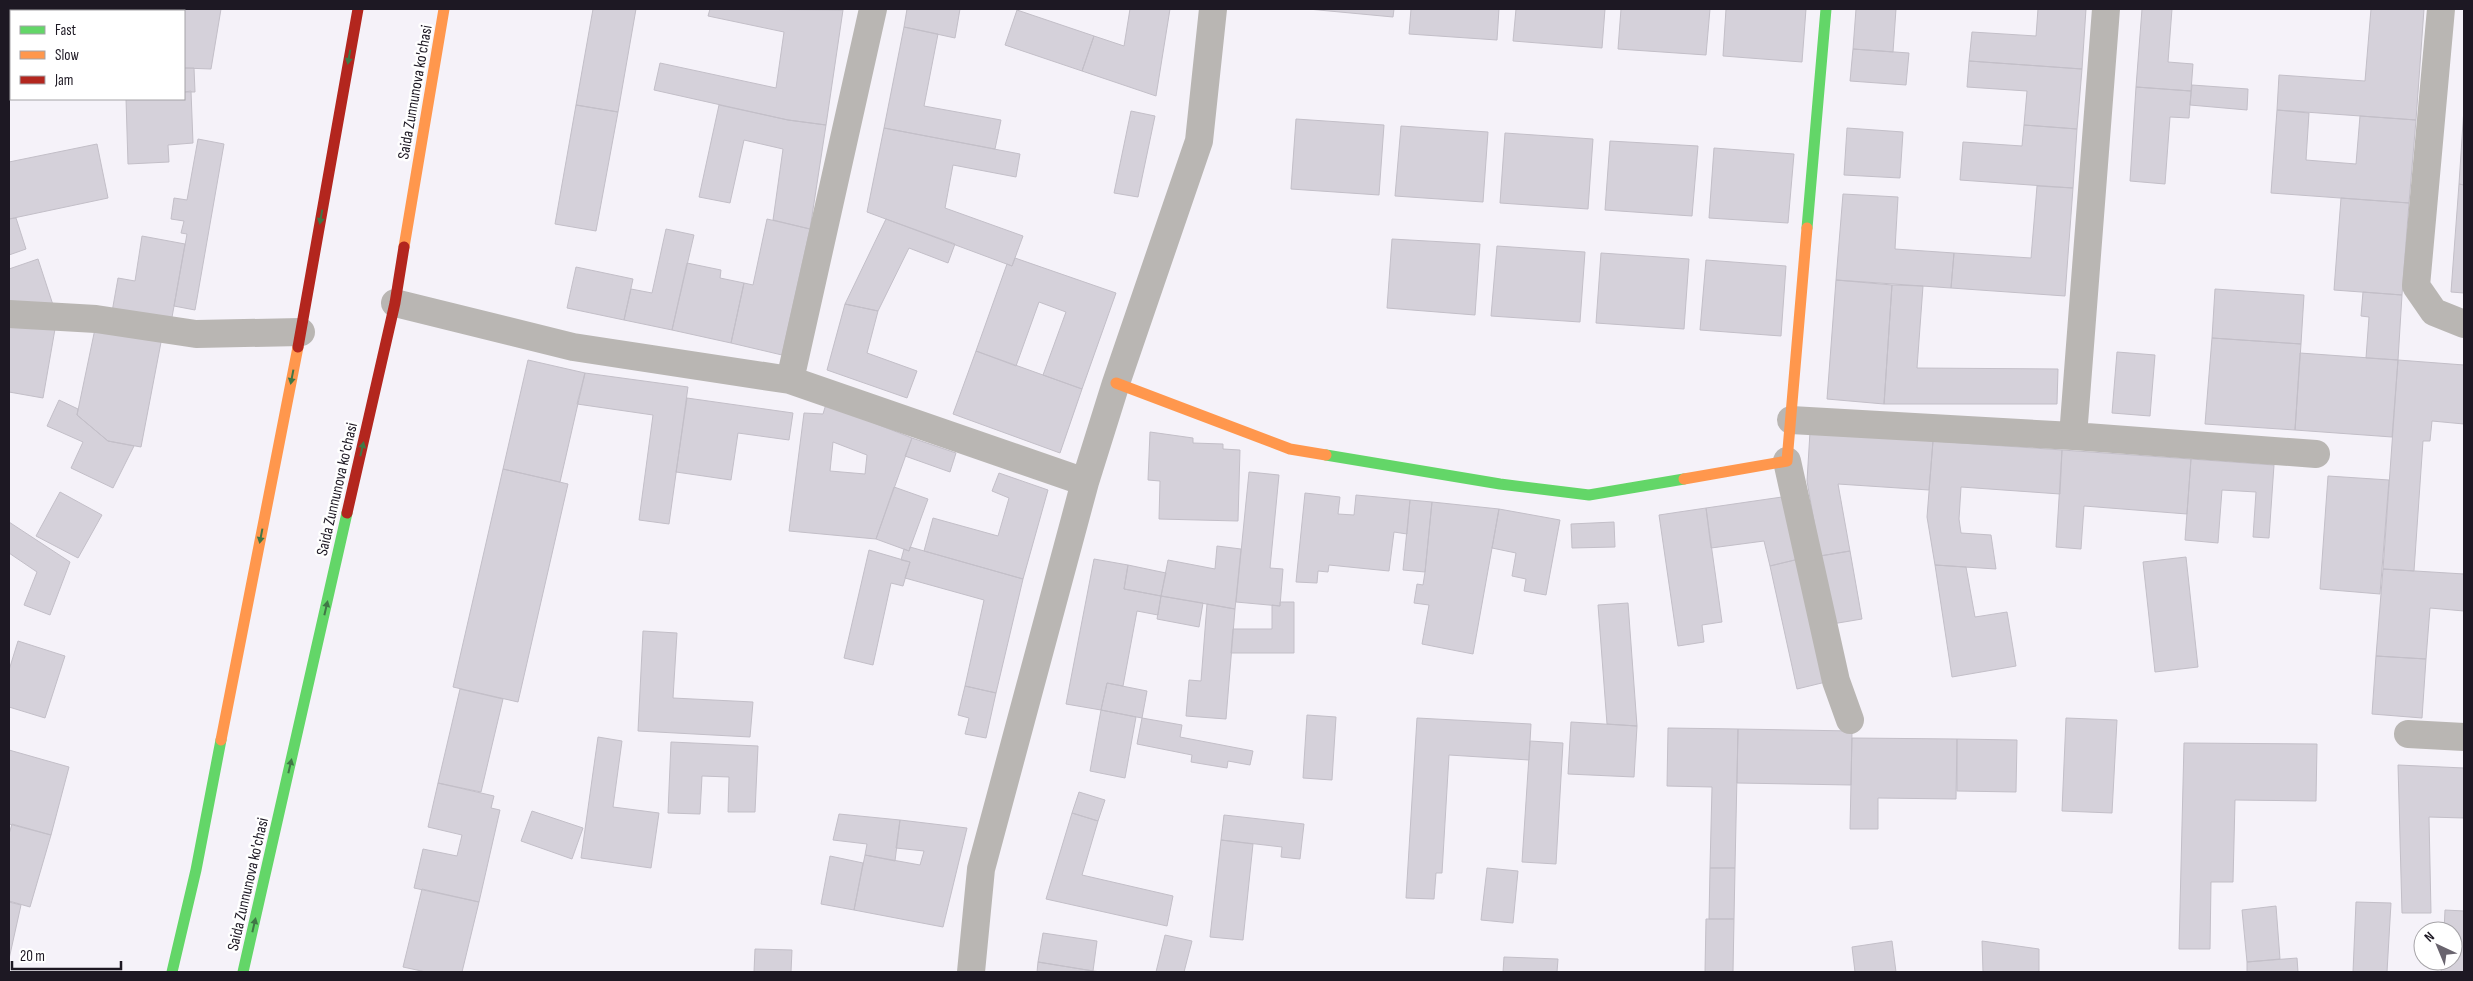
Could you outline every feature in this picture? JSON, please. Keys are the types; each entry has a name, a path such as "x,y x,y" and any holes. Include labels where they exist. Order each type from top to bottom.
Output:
{"main road":[{"path":"172,972 196,870 301,332 358,9"},
{"name":"Saida Zunnunova ko'chasi","path":"243,972 395,303 444,9"},
{"path":"1116,383 1290,448 1500,484 1589,495 1788,461 1826,9"}],"street":[{"path":"790,380 873,9"},
{"path":"971,972 981,869 1085,482 1116,383 1199,140 1213,9"},
{"path":"2073,436 2106,9"},
{"path":"2441,9 2416,286 2434,312 2464,324"},
{"path":"395,303 573,347 790,380 1085,482"},
{"path":"9,314 96,319 196,334 301,332"},
{"path":"1791,420 2073,436 2316,454"},
{"path":"1788,461 1836,681 1850,720"},
{"path":"2408,734 2464,737"}],"building":[{"path":"221,9 211,69 185,68 185,10 136,10"},
{"path":"593,9 636,9 618,112 576,105"},
{"path":"710,9 843,10 826,125 788,120 654,90 660,63 776,88 784,32 708,16"},
{"path":"907,9 960,9 955,38 904,27"},
{"path":"1130,9 1170,9 1156,96 1082,71 1094,36 1124,46"},
{"path":"1308,9 1394,9 1393,17"},
{"path":"1411,9 1499,9 1497,40 1409,34"},
{"path":"1516,9 1605,9 1602,48 1513,41"},
{"path":"1621,9 1710,9 1706,55 1618,49"},
{"path":"1726,9 1806,9 1802,62 1723,56"},
{"path":"1856,9 1896,9 1893,52 1853,49"},
{"path":"2038,9 2086,9 2082,69 1969,61 1972,32 2036,36"},
{"path":"2142,9 2172,9 2168,62 2193,64 2191,91 2136,87"},
{"path":"2371,9 2424,9 2416,120 2277,110 2279,75 2365,81"},
{"path":"1017,10 1094,36 1082,71 1005,45"},
{"path":"904,27 938,34 924,106 1001,120 995,149 884,128"},
{"path":"1853,49 1909,53 1906,85 1850,81"},
{"path":"1969,61 2082,69 2077,129 2024,125 2027,91 1967,87"},
{"path":"185,68 194,68 195,92 185,92"},
{"path":"2192,85 2248,89 2247,110 2190,105"},
{"path":"2136,87 2191,91 2189,118 2170,117 2165,184 2130,181"},
{"path":"191,91 193,143 168,145 169,162 128,164 126,100 185,100 185,92"},
{"path":"576,105 618,112 596,231 555,224"},
{"path":"719,105 788,120 826,125 810,229 773,220 783,149 744,140 730,203 699,197"},
{"path":"2464,108 2464,185 2459,184"},
{"path":"2277,110 2309,113 2306,160 2356,164 2360,116 2416,120 2409,203 2271,193"},
{"path":"1131,111 1155,116 1138,197 1114,193"},
{"path":"1296,119 1384,125 1379,195 1291,189"},
{"path":"2024,125 2077,129 2073,188 1960,180 1963,142 2022,146"},
{"path":"1401,126 1488,132 1483,202 1395,196"},
{"path":"884,128 1020,154 1016,177 953,165 945,208 1023,236 1012,266 867,212"},
{"path":"1847,128 1903,132 1900,178 1844,175"},
{"path":"1505,133 1593,139 1588,209 1500,203"},
{"path":"198,139 224,144 195,310 174,306 187,234 181,233 184,221 171,219 174,198 187,200"},
{"path":"1610,141 1698,146 1692,216 1605,210"},
{"path":"97,144 108,198 9,219 9,162"},
{"path":"1714,148 1794,154 1788,223 1709,218"},
{"path":"2459,184 2464,185 2464,293 2451,292"},
{"path":"2037,186 2073,188 2065,296 1951,288 1954,253 2031,258"},
{"path":"1843,194 1898,197 1895,249 1954,253 1951,288 1836,280"},
{"path":"2341,198 2409,203 2402,295 2334,290"},
{"path":"16,218 26,249 9,255 9,219"},
{"path":"767,219 810,229 782,355 731,343 744,283 753,285"},
{"path":"886,219 955,244 948,263 909,248 878,311 845,304"},
{"path":"666,229 694,235 672,330 624,320 631,289 652,293"},
{"path":"142,236 185,244 171,323 112,312 118,278 135,281"},
{"path":"1392,239 1480,244 1475,315 1387,308"},
{"path":"1497,246 1585,252 1580,322 1491,316"},
{"path":"1601,253 1689,259 1684,329 1596,323"},
{"path":"1015,258 1116,293 1082,389 1043,375 1066,312 1039,302 1016,366 976,351 1007,264 1012,266"},
{"path":"38,259 54,308 9,310 9,269"},
{"path":"1706,260 1786,266 1781,336 1700,330"},
{"path":"687,263 721,270 720,278 744,283 731,343 672,330"},
{"path":"576,267 633,279 624,320 567,308"},
{"path":"1836,280 1892,285 1884,404 1827,399"},
{"path":"1892,285 1923,286 1917,368 2058,369 2057,404 1884,404"},
{"path":"2215,289 2304,295 2301,344 2212,338"},
{"path":"2363,292 2402,295 2398,360 2366,358 2369,317 2361,316"},
{"path":"845,304 878,311 867,353 917,371 907,398 827,370"},
{"path":"9,321 55,329 43,398 9,392"},
{"path":"96,324 162,337 141,447 108,441 77,415"},
{"path":"2212,338 2301,344 2295,430 2205,424"},
{"path":"976,351 1082,389 1060,453 953,414"},
{"path":"2117,352 2155,355 2150,416 2112,413"},
{"path":"2300,353 2398,360 2392,437 2295,430"},
{"path":"528,360 585,373 560,482 503,469"},
{"path":"2398,360 2464,365 2464,424 2432,421 2430,441 2423,441 2414,571 2383,569"},
{"path":"585,373 688,387 669,524 639,520 653,415 577,404"},
{"path":"687,398 793,413 789,440 738,433 731,480 676,472"},
{"path":"59,400 78,409 77,415 108,441 134,446 113,488 71,468 83,442 47,426"},
{"path":"826,404 912,438 876,539 789,531 804,413 823,414","holes":["833,442 867,455 865,474 830,471"]},
{"path":"1150,432 1193,438 1193,443 1223,444 1223,449 1240,450 1238,521 1159,519 1160,481 1148,480"},
{"path":"1810,432 1933,441 1929,490 1838,484 1850,551 1820,556 1807,481"},
{"path":"912,438 956,453 950,472 905,456"},
{"path":"1933,441 2062,450 2060,494 1961,487 1959,519 1961,533 1991,535 1996,569 1935,565 1927,517"},
{"path":"2062,450 2191,459 2187,514 2084,506 2081,549 2056,547"},
{"path":"2191,459 2274,465 2269,538 2253,537 2256,492 2222,490 2218,543 2185,540"},
{"path":"503,469 568,484 518,702 453,687"},
{"path":"1249,472 1279,475 1270,568 1283,569 1280,606 1236,602"},
{"path":"999,473 1048,490 1023,579 924,551 933,518 998,536 1009,498 992,491"},
{"path":"2328,476 2389,480 2380,594 2320,589"},
{"path":"894,487 928,499 909,551 876,539"},
{"path":"60,492 102,515 78,558 36,536"},
{"path":"1305,493 1340,497 1338,514 1354,515 1356,495 1410,500 1407,534 1394,532 1389,571 1329,565 1328,572 1318,571 1317,583 1296,582"},
{"path":"1789,496 1803,558 1770,566 1764,541 1711,548 1706,508"},
{"path":"1410,500 1432,502 1425,572 1403,570"},
{"path":"1432,502 1499,509 1473,654 1422,644 1429,605 1414,603 1417,584 1423,585"},
{"path":"1706,508 1722,622 1702,625 1704,642 1678,646 1659,515"},
{"path":"1499,509 1560,520 1546,595 1524,591 1526,579 1512,576 1516,553 1492,548"},
{"path":"9,522 70,562 50,615 24,605 37,572 9,553"},
{"path":"1614,522 1615,547 1572,548 1571,524"},
{"path":"1217,546 1241,549 1235,609 1161,596 1168,560 1215,569"},
{"path":"910,547 1023,579 996,693 965,686 984,600 905,578 910,562 901,560 904,549 909,551"},
{"path":"869,550 910,562 903,586 891,583 873,665 844,658"},
{"path":"1850,551 1862,619 1832,624 1820,556"},
{"path":"2186,557 2198,667 2155,672 2143,562"},
{"path":"1803,558 1830,681 1797,689 1770,566"},
{"path":"1094,559 1128,565 1124,589 1161,596 1158,615 1137,611 1123,686 1107,683 1101,710 1066,704"},
{"path":"1128,565 1166,573 1161,596 1124,589"},
{"path":"1935,565 1966,567 1975,617 2007,612 2016,666 1952,677"},
{"path":"2383,569 2464,574 2464,611 2430,608 2426,659 2376,656"},
{"path":"1161,596 1203,603 1199,627 1157,619"},
{"path":"1280,602 1294,602 1294,653 1231,653 1233,629 1272,629 1272,605 1280,606"},
{"path":"1628,603 1637,726 1607,724 1598,605"},
{"path":"1207,604 1235,609 1226,719 1186,716 1189,680 1201,681"},
{"path":"643,631 677,633 673,698 753,702 750,737 638,731"},
{"path":"18,641 65,656 45,718 9,707 9,670"},
{"path":"2376,656 2426,659 2422,718 2372,714"},
{"path":"1107,683 1147,691 1142,718 1101,710"},
{"path":"965,686 996,693 986,738 965,734 969,718 958,715"},
{"path":"460,689 503,699 481,792 438,783"},
{"path":"1101,710 1136,717 1125,778 1090,771"},
{"path":"1307,715 1336,717 1332,780 1303,778"},
{"path":"1142,718 1182,725 1180,737 1253,751 1250,765 1228,761 1227,768 1191,762 1192,755 1137,744"},
{"path":"1417,718 1531,724 1529,760 1449,755 1442,873 1436,873 1434,899 1406,898"},
{"path":"2066,718 2117,720 2112,813 2062,811"},
{"path":"1571,722 1637,726 1634,777 1568,774"},
{"path":"1668,728 1738,729 1735,868 1710,868 1712,787 1667,786"},
{"path":"1738,729 1852,731 1851,785 1737,783"},
{"path":"598,737 622,741 613,807 659,813 651,868 581,858"},
{"path":"1852,738 1957,739 1956,799 1878,798 1878,829 1850,829"},
{"path":"1957,739 2017,740 2016,792 1957,791"},
{"path":"1530,741 1563,743 1556,864 1522,862"},
{"path":"671,742 758,746 755,812 728,812 729,777 702,776 700,814 668,813"},
{"path":"2184,743 2317,744 2316,801 2235,800 2233,882 2211,882 2210,949 2179,949"},
{"path":"9,750 69,767 51,835 9,824"},
{"path":"2398,765 2464,768 2464,818 2429,817 2431,913 2402,913"},
{"path":"438,783 494,796 491,808 500,810 479,902 414,888 423,849 457,856 462,835 428,827"},
{"path":"1079,792 1105,800 1098,821 1072,813"},
{"path":"532,811 583,828 572,859 521,841"},
{"path":"1072,813 1098,821 1082,875 1173,896 1167,926 1046,899"},
{"path":"839,814 900,820 895,861 865,855 867,844 833,840"},
{"path":"1224,815 1304,824 1300,859 1281,857 1282,847 1221,840"},
{"path":"900,820 967,828 943,927 854,910 865,855 920,865 924,851 896,848"},
{"path":"12,824 51,835 30,907 9,901 9,834"},
{"path":"1221,840 1253,844 1243,940 1210,937"},
{"path":"830,856 863,863 854,910 821,904"},
{"path":"1487,868 1518,871 1513,923 1481,920"},
{"path":"1710,868 1735,868 1734,919 1709,919"},
{"path":"422,889 479,902 462,972 426,972 403,967"},
{"path":"9,902 21,905 9,959"},
{"path":"2356,902 2391,903 2387,972 2353,972"},
{"path":"2276,906 2280,959 2247,962 2242,910"},
{"path":"2445,910 2464,911 2464,972 2441,972 2463,971 2463,921 2444,921"},
{"path":"1706,919 1734,919 1733,972 1705,972"},
{"path":"1043,933 1097,941 1093,971 1038,962"},
{"path":"1165,935 1192,941 1184,972 1156,972"},
{"path":"1892,941 1896,972 1855,972 1852,947"},
{"path":"1982,941 2039,949 2039,972 1983,972"},
{"path":"755,949 792,950 791,972 754,972"},
{"path":"1504,957 1558,959 1557,972 1503,972"},
{"path":"2297,958 2298,972 2247,972 2247,962"},
{"path":"1038,962 1093,971 1102,972 1037,972"}],"traffic: fast":[{"path":"1807,228 1826,9"},
{"path":"1326,455 1500,484 1589,495 1684,479"},
{"path":"243,972 347,513"},
{"path":"172,972 196,870 221,740"}],"traffic: slow":[{"path":"404,247 444,9"},
{"path":"1684,479 1787,461 1807,228"},
{"path":"221,740 298,347"},
{"path":"1116,383 1290,449 1326,455"}],"traffic: jam":[{"path":"298,347 358,9"},
{"path":"347,513 395,303 404,247"}]}
